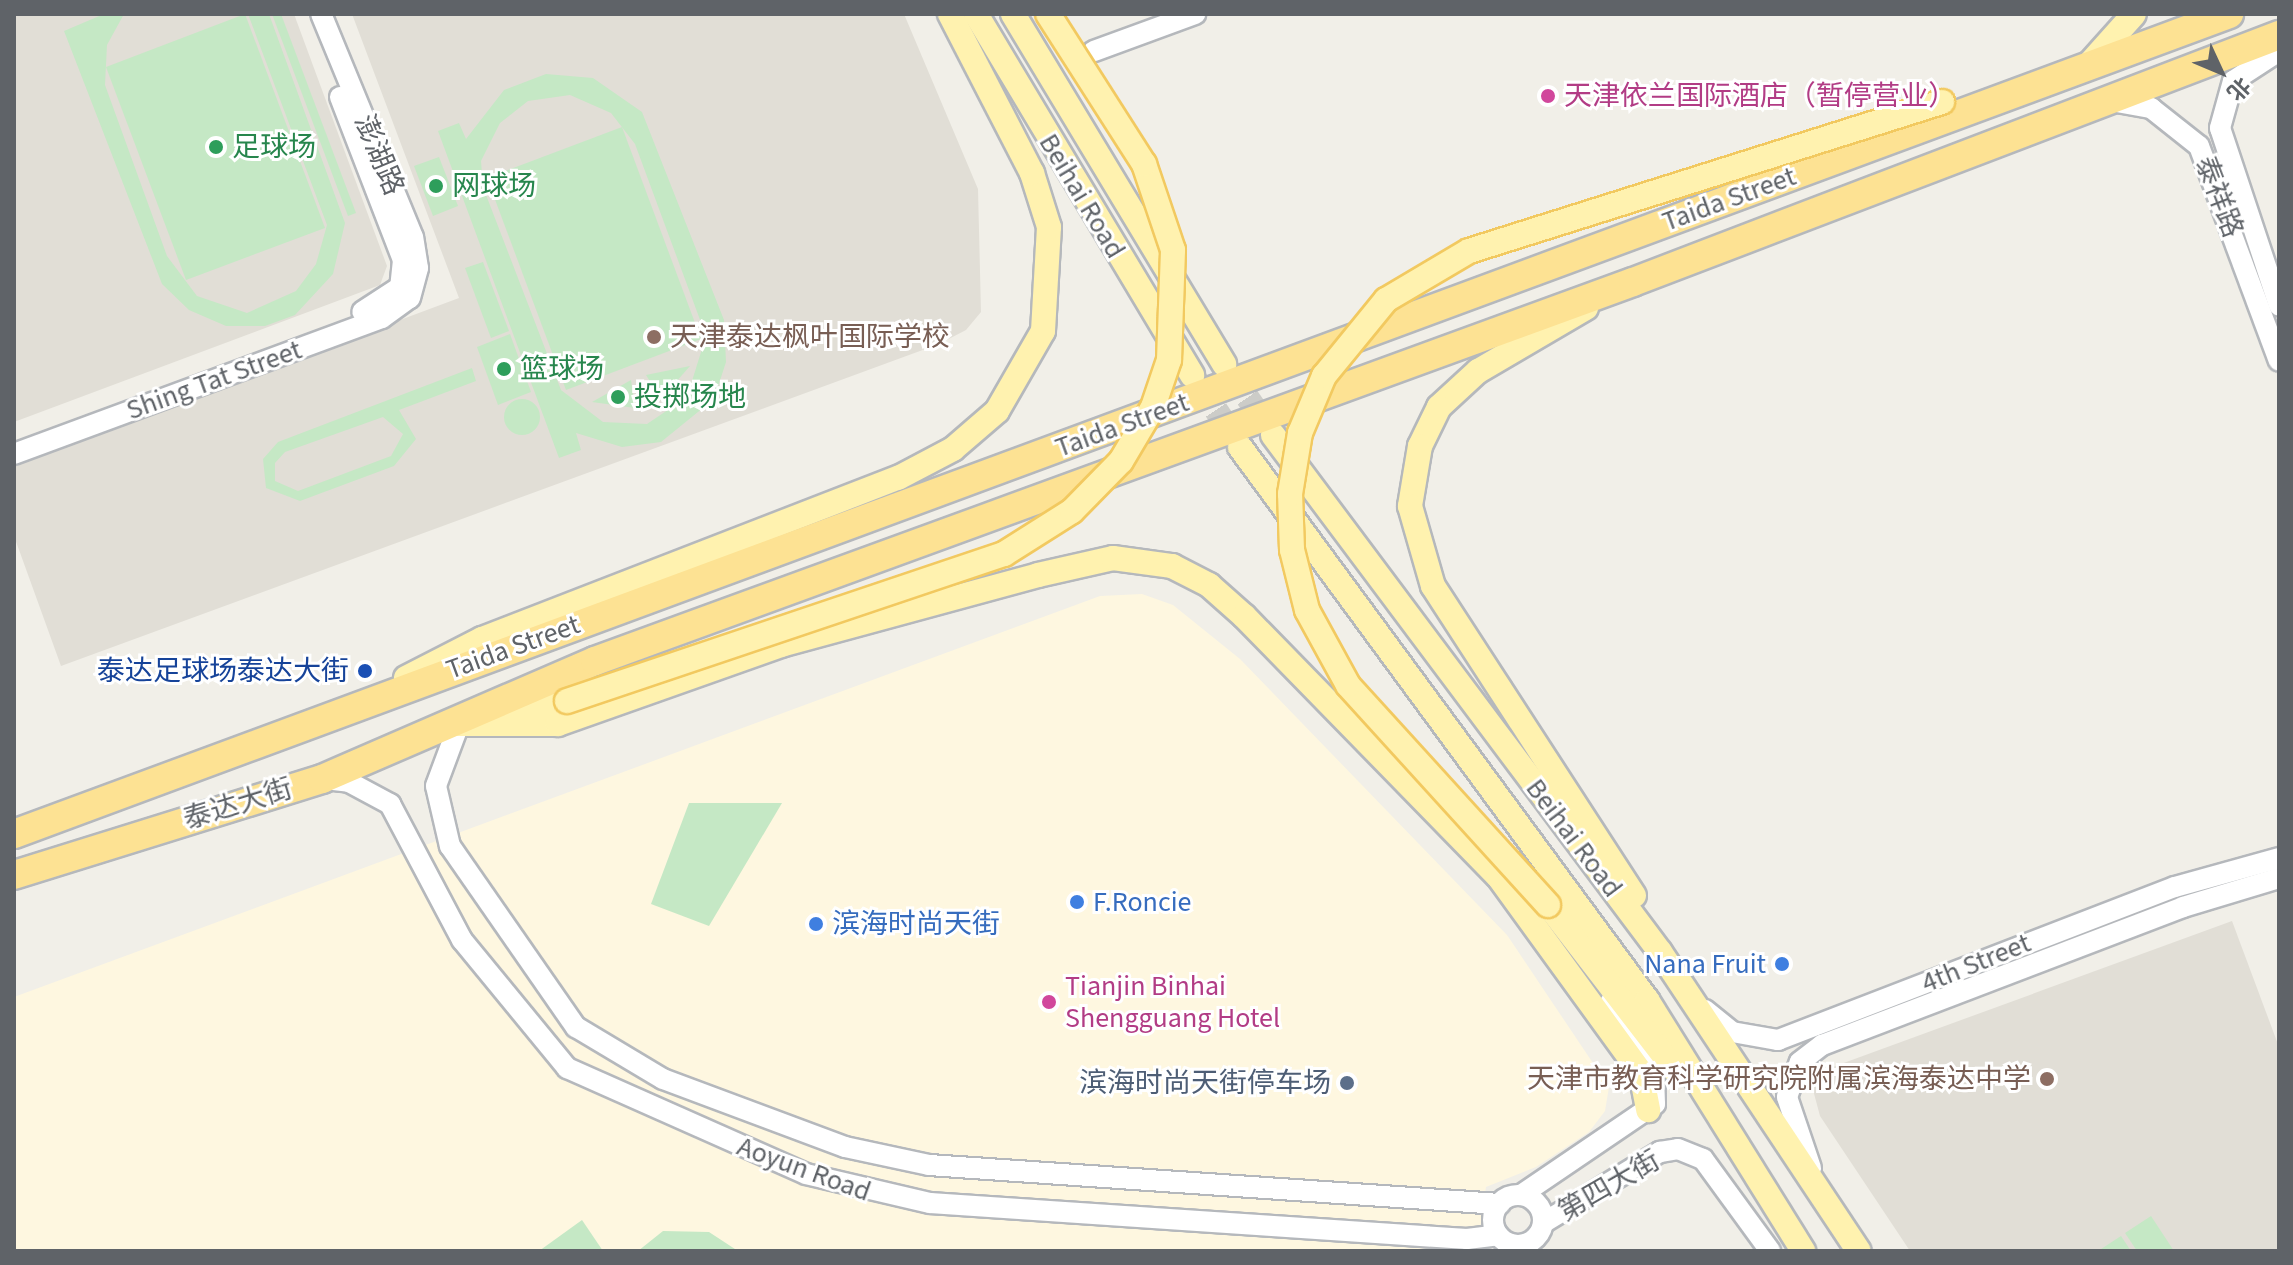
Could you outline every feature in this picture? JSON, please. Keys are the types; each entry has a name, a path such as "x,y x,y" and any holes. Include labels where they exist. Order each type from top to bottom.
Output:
{"highway":[{"name":"Taida Street","path":"14,834 349,707 2229,14"},
{"path":"2095,102 2279,35"},
{"name":"Taida Street","path":"459,724 595,661 1633,282 2095,102"},
{"name":"泰达大街","path":"14,875 322,779 459,724"}],"main road":[{"path":"349,707 482,639 910,472 997,411 1043,331 1051,238 1032,173 950,14"},
{"name":"Beihai Road","path":"976,14 1192,375"},
{"name":"Beihai Road","path":"1013,14 1224,364"},
{"path":"459,724 567,701 1004,554 1056,524 1121,461 1153,407 1169,360 1177,294 1172,240 1144,164 1048,14"},
{"path":"2084,67 2113,45 2134,14"},
{"path":"1712,1114 1548,905 1348,685 1307,610 1292,550 1290,494 1300,433 1324,376 1386,300 1469,251 1942,102 2009,94"},
{"path":"1633,282 1458,387 1420,446 1410,506 1433,586 1584,812 1660,952"},
{"name":"Beihai Road","path":"1273,435 1660,952 1859,1251"},
{"name":"Beihai Road","path":"1240,447 1647,1000 1712,1114 1803,1251"},
{"path":"459,724 558,724 781,645 1038,575 1113,558 1172,566 1244,616 1498,876 1641,1073 1648,1110"}],"street":[{"name":"澎湖路","path":"307,14 394,229 403,260 405,293"},
{"name":"澎湖路","path":"321,14 413,237 418,268 405,293"},
{"path":"1094,51 1195,14"},
{"name":"泰祥路","path":"2279,51 2233,81 2220,128 2279,305"},
{"name":"泰祥路","path":"2095,102 2151,108 2199,146 2276,345"},
{"name":"Shing Tat Street","path":"14,443 352,317 405,293"},
{"name":"Shing Tat Street","path":"14,454 382,318 405,293"},
{"name":"Aoyun Road","path":"459,724 440,760 436,786 458,860 576,1027 663,1079 845,1147 929,1165 1500,1204"},
{"name":"Aoyun Road","path":"322,779 349,782 390,804 471,952 567,1068 806,1174 930,1203 1499,1242"},
{"name":"4th Street","path":"1687,992 1732,1032 1778,1040 2175,887 2279,858"},
{"path":"1824,1200 1787,1108 1790,1083 1808,1055 1843,1033 2279,878"},
{"name":"第四大街","path":"1500,1204 1521,1195 1648,1110 1658,1095 1654,1081 1590,962"},
{"name":"第四大街","path":"1499,1242 1532,1246 1543,1223 1660,1152 1678,1149 1703,1159 1770,1251"},
{"name":"第四大街","path":"1521,1195 1540,1208 1543,1223"},
{"path":"1499,1242 1493,1218 1500,1204"}],"shaded area":[{"path":"14,14 294,14 387,266 380,285 14,422"},
{"name":"天津泰达枫叶国际学校","path":"352,14 904,14 978,189 981,312 966,330 939,344 61,666 14,536 14,464 459,298"},
{"path":"1142,594 1173,605 1240,659 1507,935 1609,1087 1605,1111 1589,1132 1536,1167 1486,1187 1477,1251 14,1251 14,997 1100,596"},
{"name":"天津市教育科学研究院附属滨海泰达中学","path":"2232,921 2279,1047 2279,1251 1910,1251 1820,1116 1812,1086 1819,1072"}],"green space":[{"path":"104,14 124,14 107,45 105,85 167,256 197,296 247,313 296,291 316,264 327,225 248,14 269,14 345,223 333,274 295,315 265,326 226,326 189,310 162,284 64,31"},
{"name":"足球场","path":"245,14 325,228 186,280 106,67"},
{"path":"272,14 281,14 356,213 348,216"},
{"path":"546,74 593,78 642,112 724,320 726,362 714,399 661,442 622,447 576,433 581,450 559,458 438,131 459,123 466,139 504,90","holes":["570,95 611,113 635,144 706,336 687,397 647,424 603,422 561,390 483,187 481,161 500,123 528,101"]},
{"path":"622,127 701,339 566,390 487,178"},
{"name":"网球场","path":"439,157 458,206 433,216 414,166"},
{"path":"483,262 509,331 491,338 465,268"},
{"name":"篮球场","path":"510,334 531,392 498,405 477,347"},
{"name":"投掷场地","path":"690,366 661,399 646,375"},
{"path":"472,368 476,381 399,410 416,439 394,466 300,501 266,488 263,459 278,442","holes":["383,417 403,434 391,456 298,491 275,481 275,463 285,452"]},
{"name":"投掷场地","path":"631,380 635,408 592,402"},
{"name":"篮球场","path":"522,399 535,404 540,417 535,430 522,435 509,430 504,417 509,404"},
{"path":"689,803 782,803 709,926 651,904"},
{"path":"2151,1216 2174,1251 2137,1251 2125,1233"},
{"path":"582,1220 603,1251 539,1251"},
{"path":"663,1231 709,1232 738,1251 638,1251"},
{"path":"2121,1236 2131,1251 2098,1251"}],"tunnel":[{"path":"1227,368 1272,433"},
{"path":"1196,380 1238,443"}],"place":[{"name":"天津依兰国际酒店（暂停营业）","path":"1548,96"},
{"name":"足球场","path":"216,147"},
{"name":"网球场","path":"436,186"},
{"name":"天津泰达枫叶国际学校","path":"654,337"},
{"name":"篮球场","path":"504,369"},
{"name":"投掷场地","path":"618,397"},
{"name":"泰达足球场泰达大街","path":"365,671"},
{"name":"F.Roncie","path":"1077,902"},
{"name":"滨海时尚天街","path":"816,924"},
{"name":"Nana Fruit","path":"1782,964"},
{"name":"Tianjin Binhai Shengguang Hotel","path":"1049,1002"},
{"name":"天津市教育科学研究院附属滨海泰达中学","path":"2047,1079"},
{"name":"滨海时尚天街停车场","path":"1347,1083"}]}
